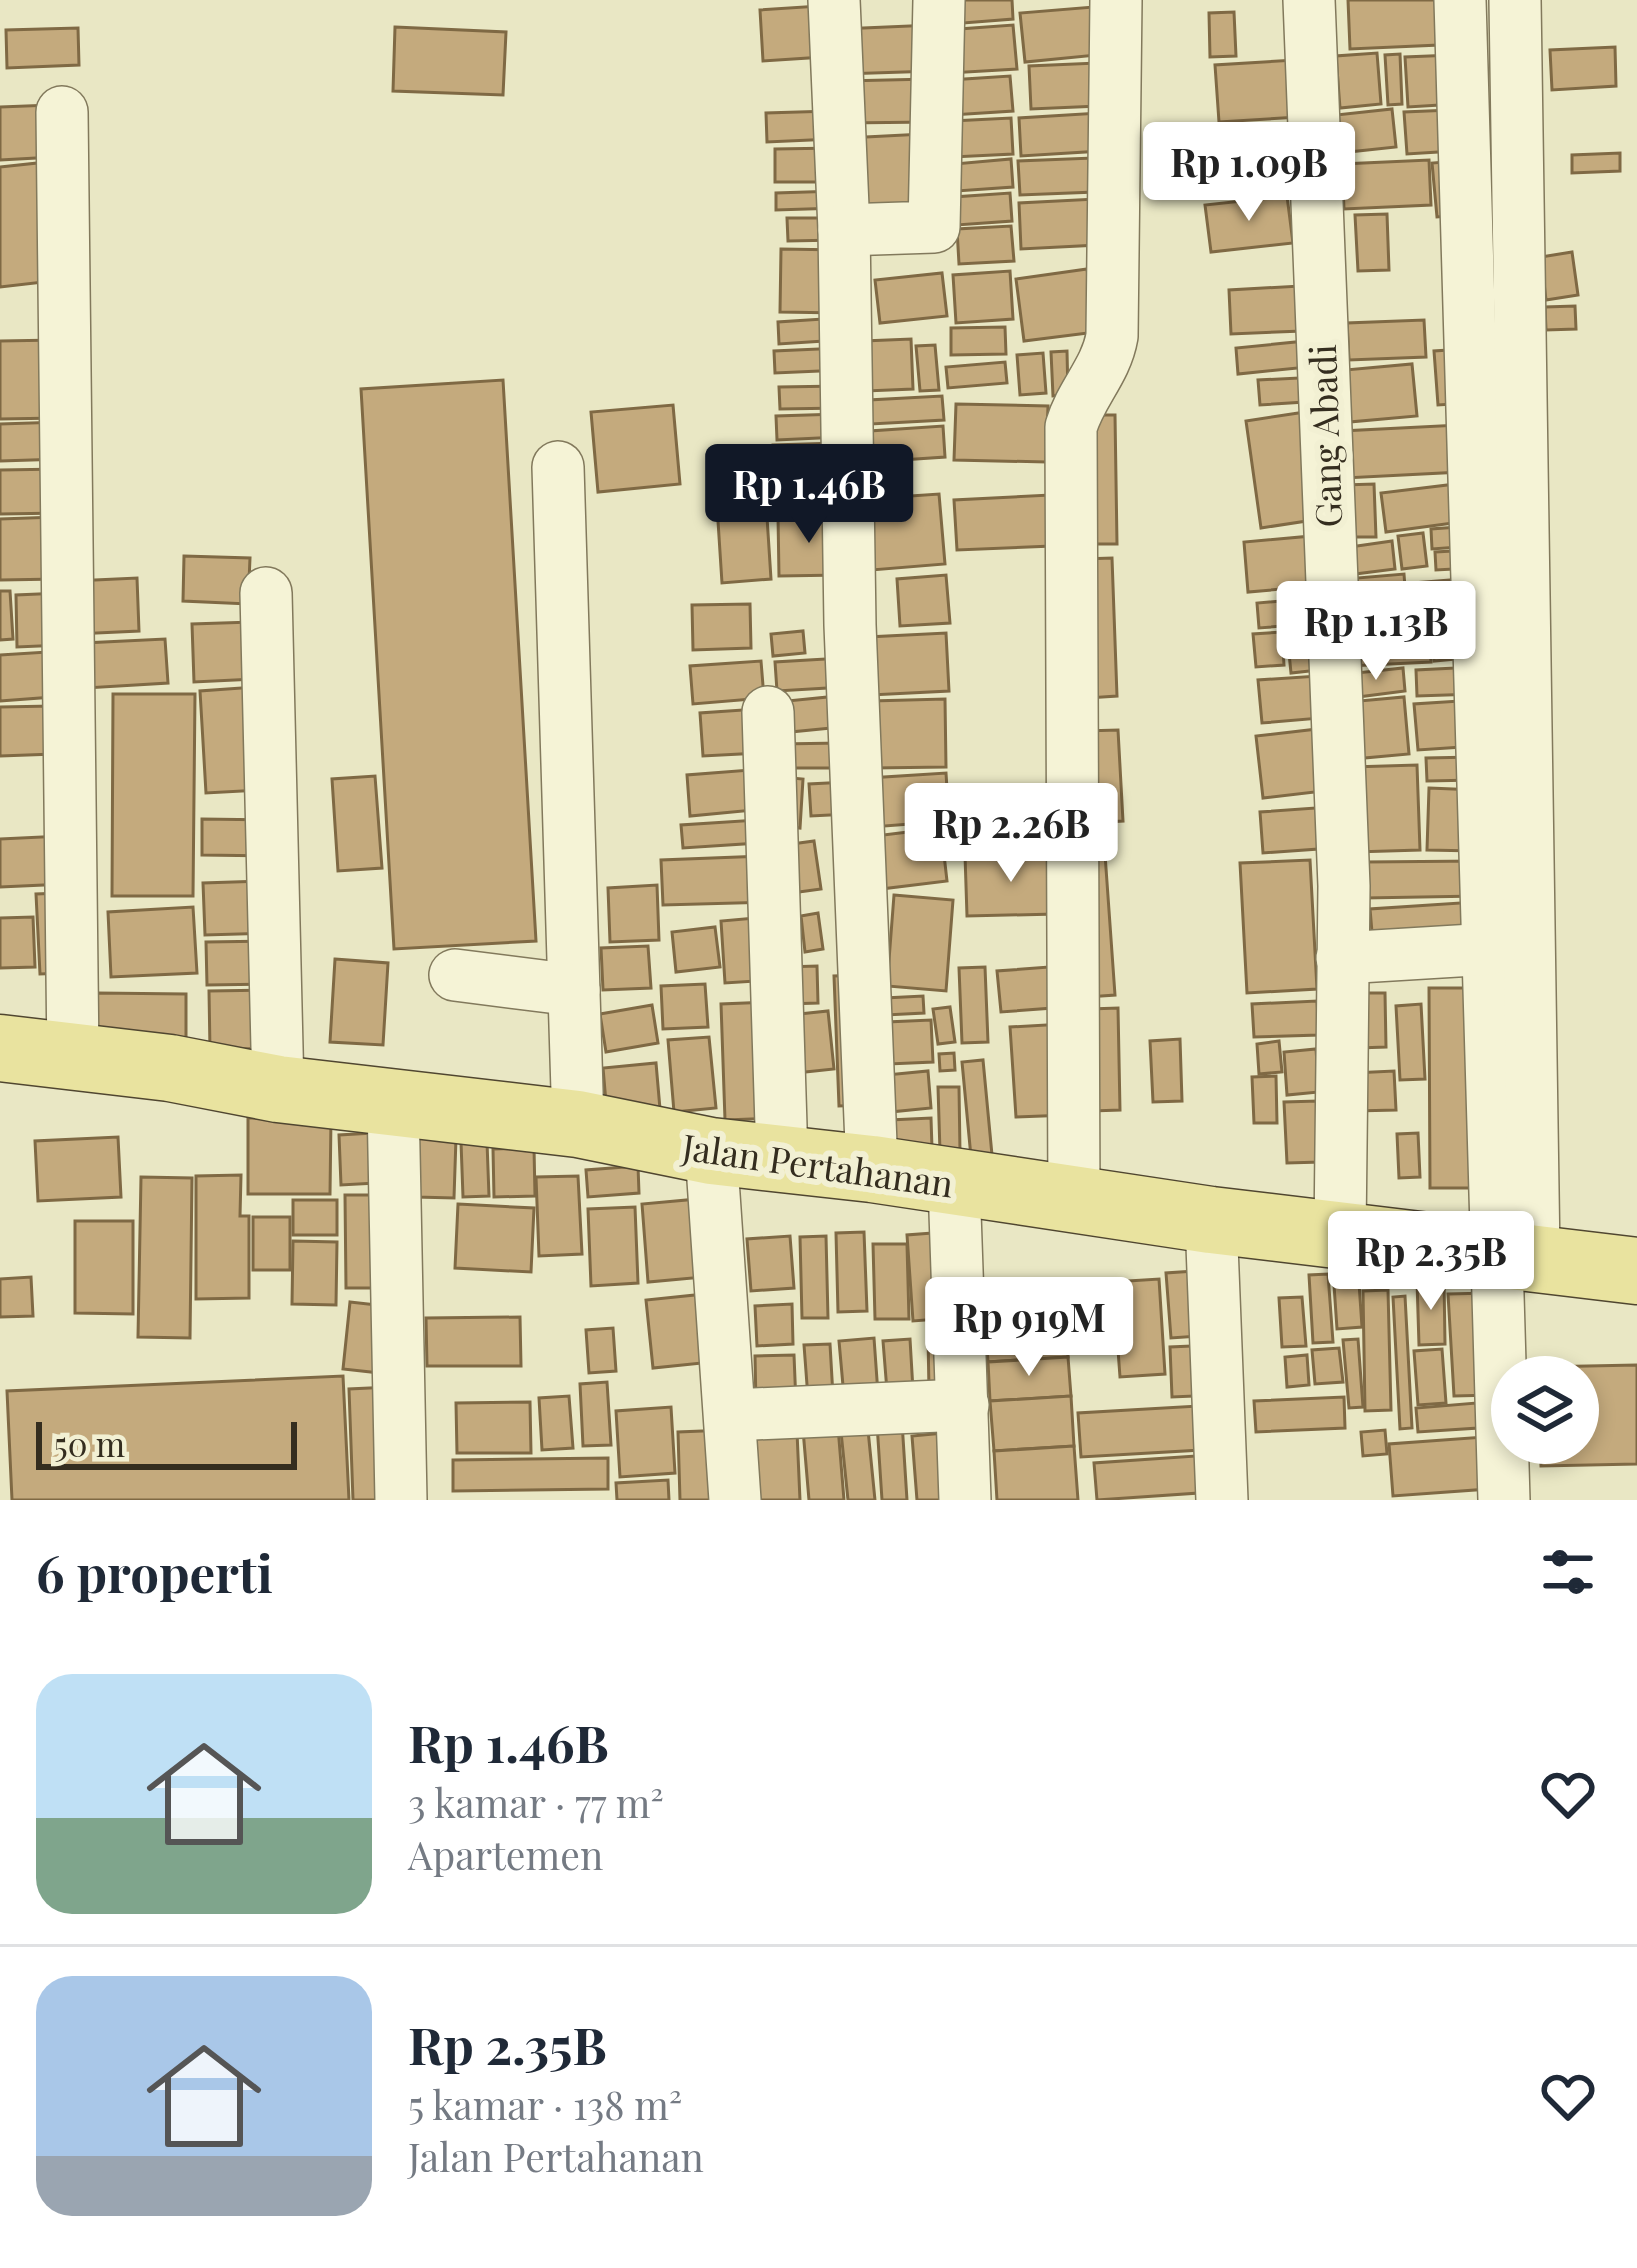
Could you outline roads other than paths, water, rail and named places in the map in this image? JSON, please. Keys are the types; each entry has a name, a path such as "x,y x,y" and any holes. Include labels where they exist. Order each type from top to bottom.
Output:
{"main road":[{"name":"Jalan Pertahanan","path":"0,1048 170,1068 278,1089 578,1124 711,1151 872,1168 1211,1220 1637,1271"}],"street":[{"path":"834,0 844,230 850,625 872,1168"},
{"path":"844,230 934,227 938,0"},
{"path":"1074,1199 1071,427 1077,406 1105,366 1112,336 1116,0"},
{"name":"Gang Abadi","path":"1309,0 1342,958 1340,1233"},
{"path":"1460,0 1490,949 1515,1254"},
{"path":"1504,1500 1515,1254 1515,0"},
{"path":"62,112 73,1059"},
{"path":"558,466 578,1124"},
{"path":"266,592 278,1089"},
{"path":"768,712 782,1158"},
{"path":"1342,958 1490,949"},
{"path":"455,975 574,990"},
{"path":"393,1102 400,1500"},
{"path":"711,1151 735,1500"},
{"path":"954,1184 965,1500"},
{"path":"1211,1220 1222,1500"},
{"path":"731,1414 962,1405"}]}
